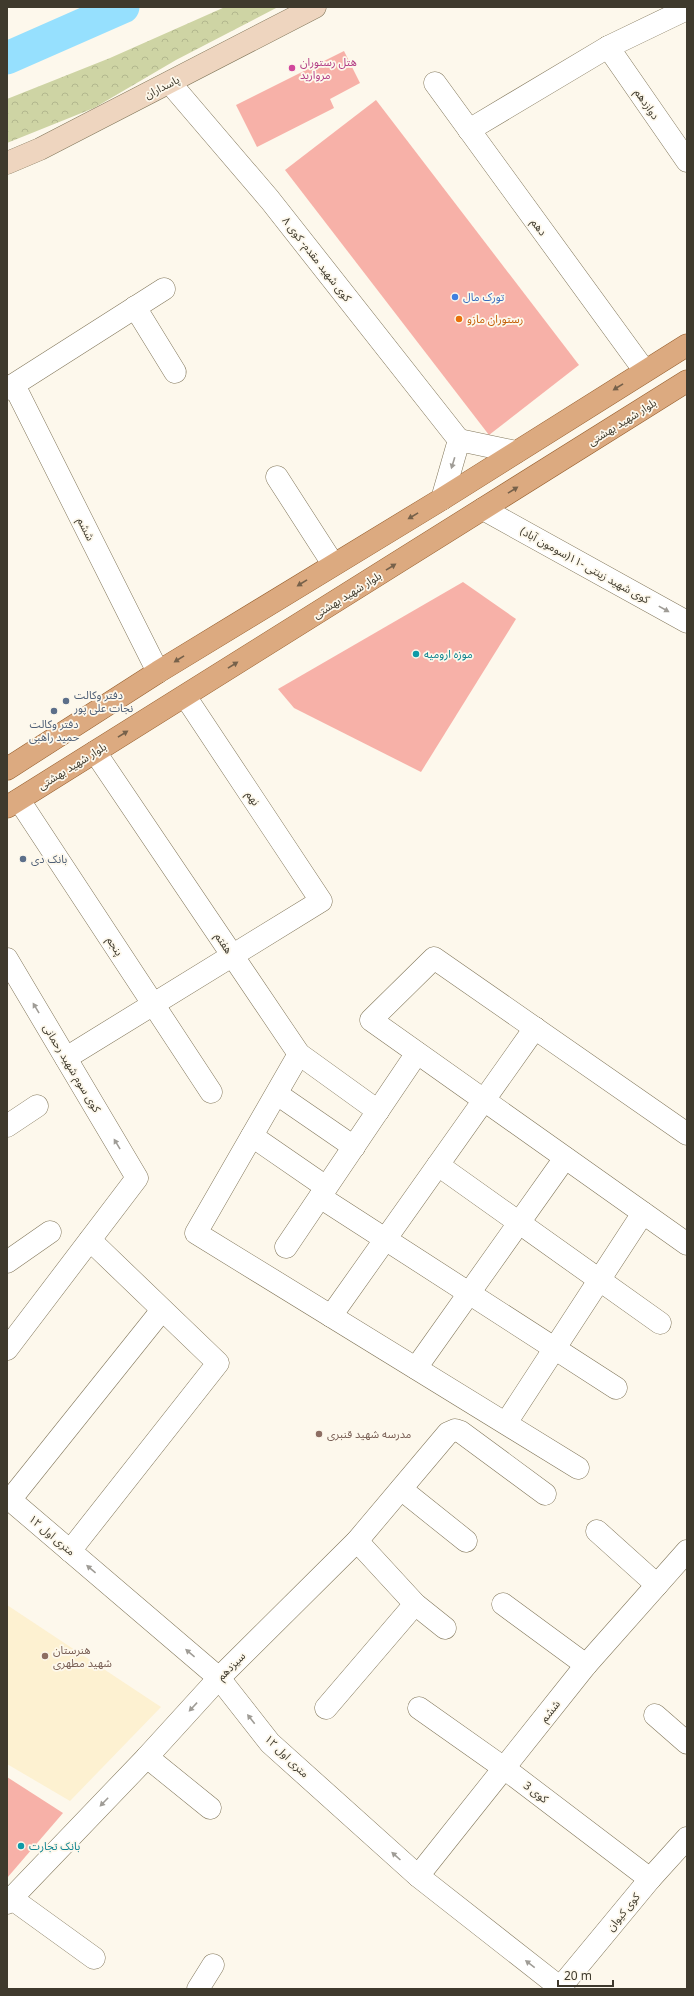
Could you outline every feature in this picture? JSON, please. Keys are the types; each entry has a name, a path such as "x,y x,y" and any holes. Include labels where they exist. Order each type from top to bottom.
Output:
{"main road":[{"name":"پاسداران","path":"7,162 40,149 315,7"},
{"path":"7,769 158,672 442,499 687,344"},
{"name":"بلوار شهید بهشتی","path":"13,803 687,381"}],"street":[{"path":"469,130 608,47 687,9"},
{"name":"دوازدهم","path":"608,47 687,160"},
{"name":"کوی شهید مقدم- کوی ۸","path":"170,83 270,200 459,440"},
{"name":"دهم","path":"435,83 644,370"},
{"path":"10,387 164,289"},
{"path":"135,307 175,372"},
{"name":"ششم","path":"10,387 158,672"},
{"path":"442,499 459,440 516,452"},
{"path":"277,477 333,564"},
{"name":"کوی شهید زینتی -۱۱(سومون آباد)","path":"483,509 687,622"},
{"name":"نهم","path":"185,696 321,901 233,956"},
{"name":"هفتم","path":"94,752 300,1054 378,1111"},
{"name":"پنجم","path":"13,803 153,1004 211,1092"},
{"path":"66,1058 233,956"},
{"path":"687,1134 434,958 371,1020 687,1244"},
{"name":"کوی سوم شهید رحمانی","path":"7,959 137,1178 90,1240"},
{"path":"331,1316 535,1028"},
{"path":"286,1247 417,1053"},
{"path":"300,1054 196,1233 578,1468"},
{"path":"277,1094 354,1147"},
{"path":"7,1126 37,1106"},
{"path":"252,1136 385,1239 616,1388"},
{"path":"416,1368 565,1158"},
{"path":"438,1165 660,1323"},
{"path":"506,1423 643,1213"},
{"path":"7,1262 50,1232"},
{"path":"7,1349 90,1240 218,1363 70,1550"},
{"path":"9,1499 162,1310"},
{"name":"سیزدهم","path":"9,1900 146,1757 219,1678 357,1541 448,1433 455,1430 461,1432 545,1494"},
{"path":"401,1489 466,1541"},
{"name":"۱۲ متری اول","path":"9,1499 219,1678 270,1743 418,1876 561,1989"},
{"path":"597,1531 657,1585"},
{"path":"357,1541 415,1604 445,1628"},
{"name":"ششم","path":"418,1876 586,1665 687,1551"},
{"path":"326,1708 415,1604"},
{"path":"503,1604 586,1665"},
{"name":"کوی 3","path":"419,1708 504,1768 650,1879"},
{"path":"655,1715 687,1742"},
{"path":"146,1757 210,1808"},
{"name":"کوی کیوان","path":"561,1989 650,1879 687,1838"},
{"path":"9,1900 94,1958"},
{"path":"198,1989 213,1965"}],"shaded area":[{"name":"هنرستان شهید مطهری","path":"7,1605 161,1707 70,1801 7,1764"}],"green space":[{"path":"225,7 278,7 176,60 94,108 7,143 7,99 110,58"}],"building":[{"path":"344,51 360,83 330,99 334,108 257,147 236,105"},
{"name":"تورک مال","path":"376,100 579,365 489,435 285,170"},
{"name":"موزه ارومیه","path":"463,582 516,619 421,772 294,708 278,689"},
{"name":"بانک تجارت","path":"7,1777 63,1813 7,1878"}],"waterway":[{"path":"7,58 123,7"}],"place":[{"name":"هتل رستوران مروارید","path":"292,68"},
{"name":"تورک مال","path":"455,297"},
{"name":"رستوران مازو","path":"459,319"},
{"name":"موزه ارومیه","path":"416,654"},
{"name":"دفتر وکالت نجات علی پور","path":"66,701"},
{"name":"دفتر وکالت حمید راهبی","path":"54,711"},
{"name":"بانک دی","path":"23,859"},
{"name":"مدرسه شهید قنبری","path":"319,1434"},
{"name":"هنرستان شهید مطهری","path":"45,1656"},
{"name":"بانک تجارت","path":"21,1846"}]}
